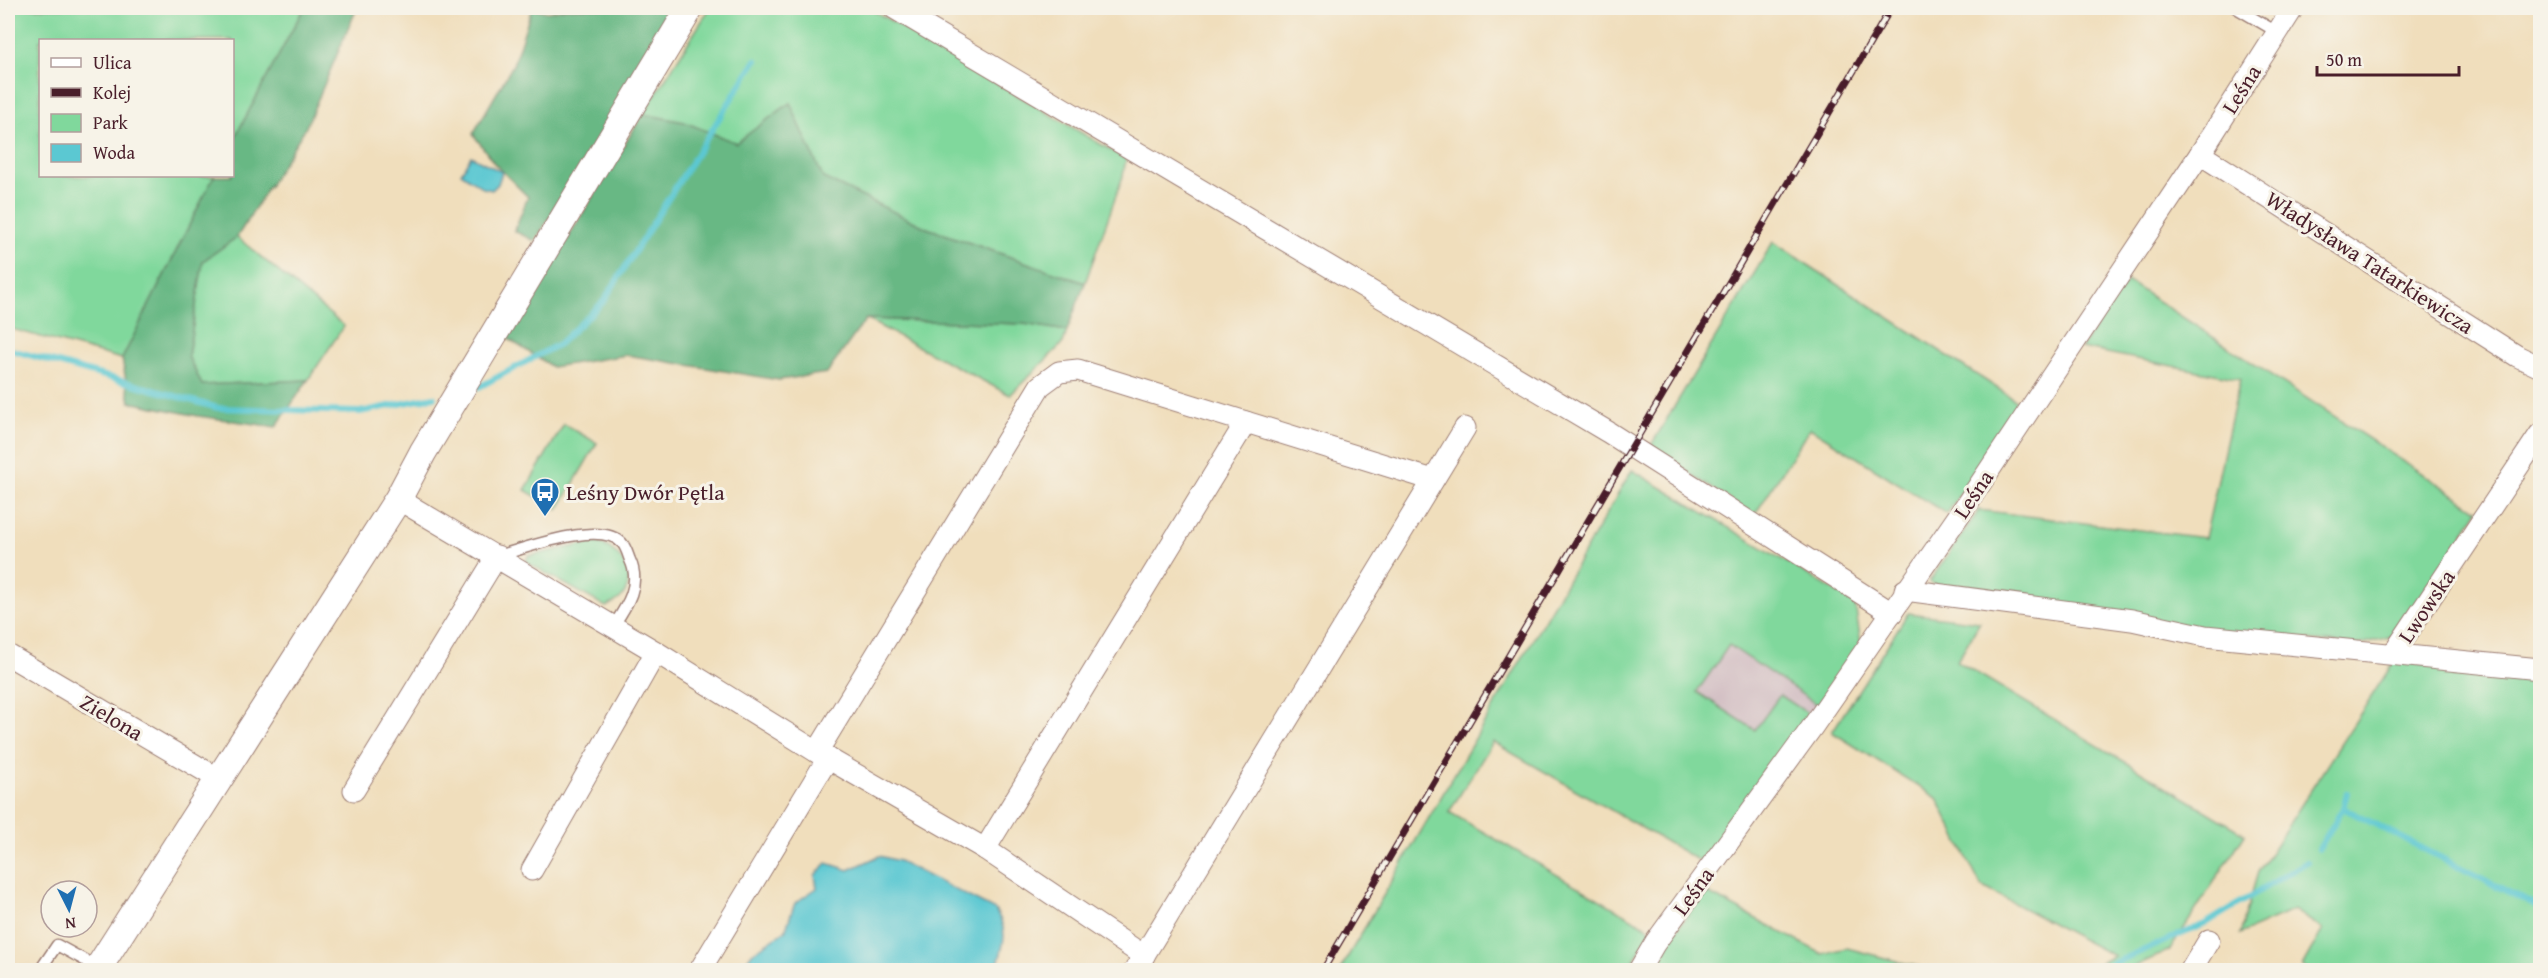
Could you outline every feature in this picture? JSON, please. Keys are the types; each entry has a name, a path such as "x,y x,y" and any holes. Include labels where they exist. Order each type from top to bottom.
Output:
{"street":[{"path":"98,969 224,768 398,499 423,452 690,8"},
{"path":"894,8 1608,432 1892,613"},
{"name":"Leśna","path":"1639,970 1655,943 1892,613 1905,590 1964,508 2200,154 2293,8"},
{"name":"Władysława Tatarkiewicza","path":"2200,154 2517,356 2541,367"},
{"path":"700,970 822,755 1040,386 1059,372 1078,370 1433,480"},
{"path":"985,849 1246,422"},
{"path":"398,499 497,556 822,755 985,849 1139,963 1465,429"},
{"name":"Lwowska","path":"2541,434 2393,654 2541,669"},
{"path":"354,790 497,556"},
{"path":"1905,590 2132,620 2205,636 2393,654"},
{"path":"532,870 656,652"},
{"name":"Zielona","path":"8,655 224,768"},
{"path":"2191,970 2209,940"}],"lane":[{"path":"2236,8 2277,32"},
{"path":"497,556 592,533 608,535 622,543 634,568 634,592 612,628"},
{"path":"40,970 57,945 98,969"}],"shaded area":[{"path":"1729,645 1819,706 1812,716 1755,731 1697,691"}],"green space":[{"path":"8,8 304,8 234,139 234,39 39,39 39,177 213,177 122,359 8,328"},
{"path":"304,8 357,8 306,127 237,237 203,261 188,356 202,385 308,380 276,427 198,416 130,402 122,359 213,177 234,177 234,139"},
{"path":"532,8 548,12 566,8 681,8 535,241 514,231 528,197 494,163 473,134 513,65"},
{"path":"710,8 869,8 1126,159 1123,176 1085,283 927,228 823,178 790,103 736,143 684,122 643,114"},
{"path":"790,103 823,178 927,228 1085,283 1067,331 1024,324 866,319 827,373 779,380 627,355 552,367 507,338 643,114 684,122 736,143"},
{"path":"237,237 344,326 308,380 202,385 188,356 203,261"},
{"path":"1773,242 2020,403 1947,514 1810,428 1754,516 1650,447"},
{"path":"2127,281 2478,510 2401,634 2358,645 2209,631 1941,588 1929,582 1979,510 2205,538 2240,379 2081,348"},
{"path":"866,319 1024,324 1067,331 1063,343 1010,395"},
{"path":"564,424 597,443 558,510 525,490"},
{"path":"1632,470 1855,603 1861,644 1819,706 1729,645 1697,692 1755,730 1780,695 1812,716 1701,862 1493,742 1449,812 1652,930 1628,970 1340,970"},
{"path":"595,542 610,548 622,560 628,575 628,584 623,595 606,607 526,562 528,556"},
{"path":"1908,613 1980,622 1957,661 2245,834 2170,950 2127,970 2086,970 2114,956 1981,886 1937,798 1832,732"},
{"path":"2395,660 2540,680 2540,970 2309,970 2302,967 2323,929 2294,910 2240,934 2258,872"},
{"path":"1706,892 1822,954 1847,948 1931,970 1649,970 1663,947"}],"water":[{"path":"471,156 502,172 498,184 492,190 483,188 461,173"},
{"path":"879,856 899,861 995,910 1004,932 1003,946 996,970 740,970 752,953 785,931 795,903 817,888 815,875 827,863 849,870"}],"waterway":[{"path":"479,387 559,344 603,302 756,60"},
{"path":"8,349 218,408 360,412 434,397"},
{"path":"2343,808 2347,793"},
{"path":"2319,849 2343,808 2540,908"},
{"path":"2097,970 2205,924 2307,862"}],"railway":[{"path":"1323,970 1891,8"}],"place":[{"name":"Leśny Dwór Pętla","path":"545,518"}]}
